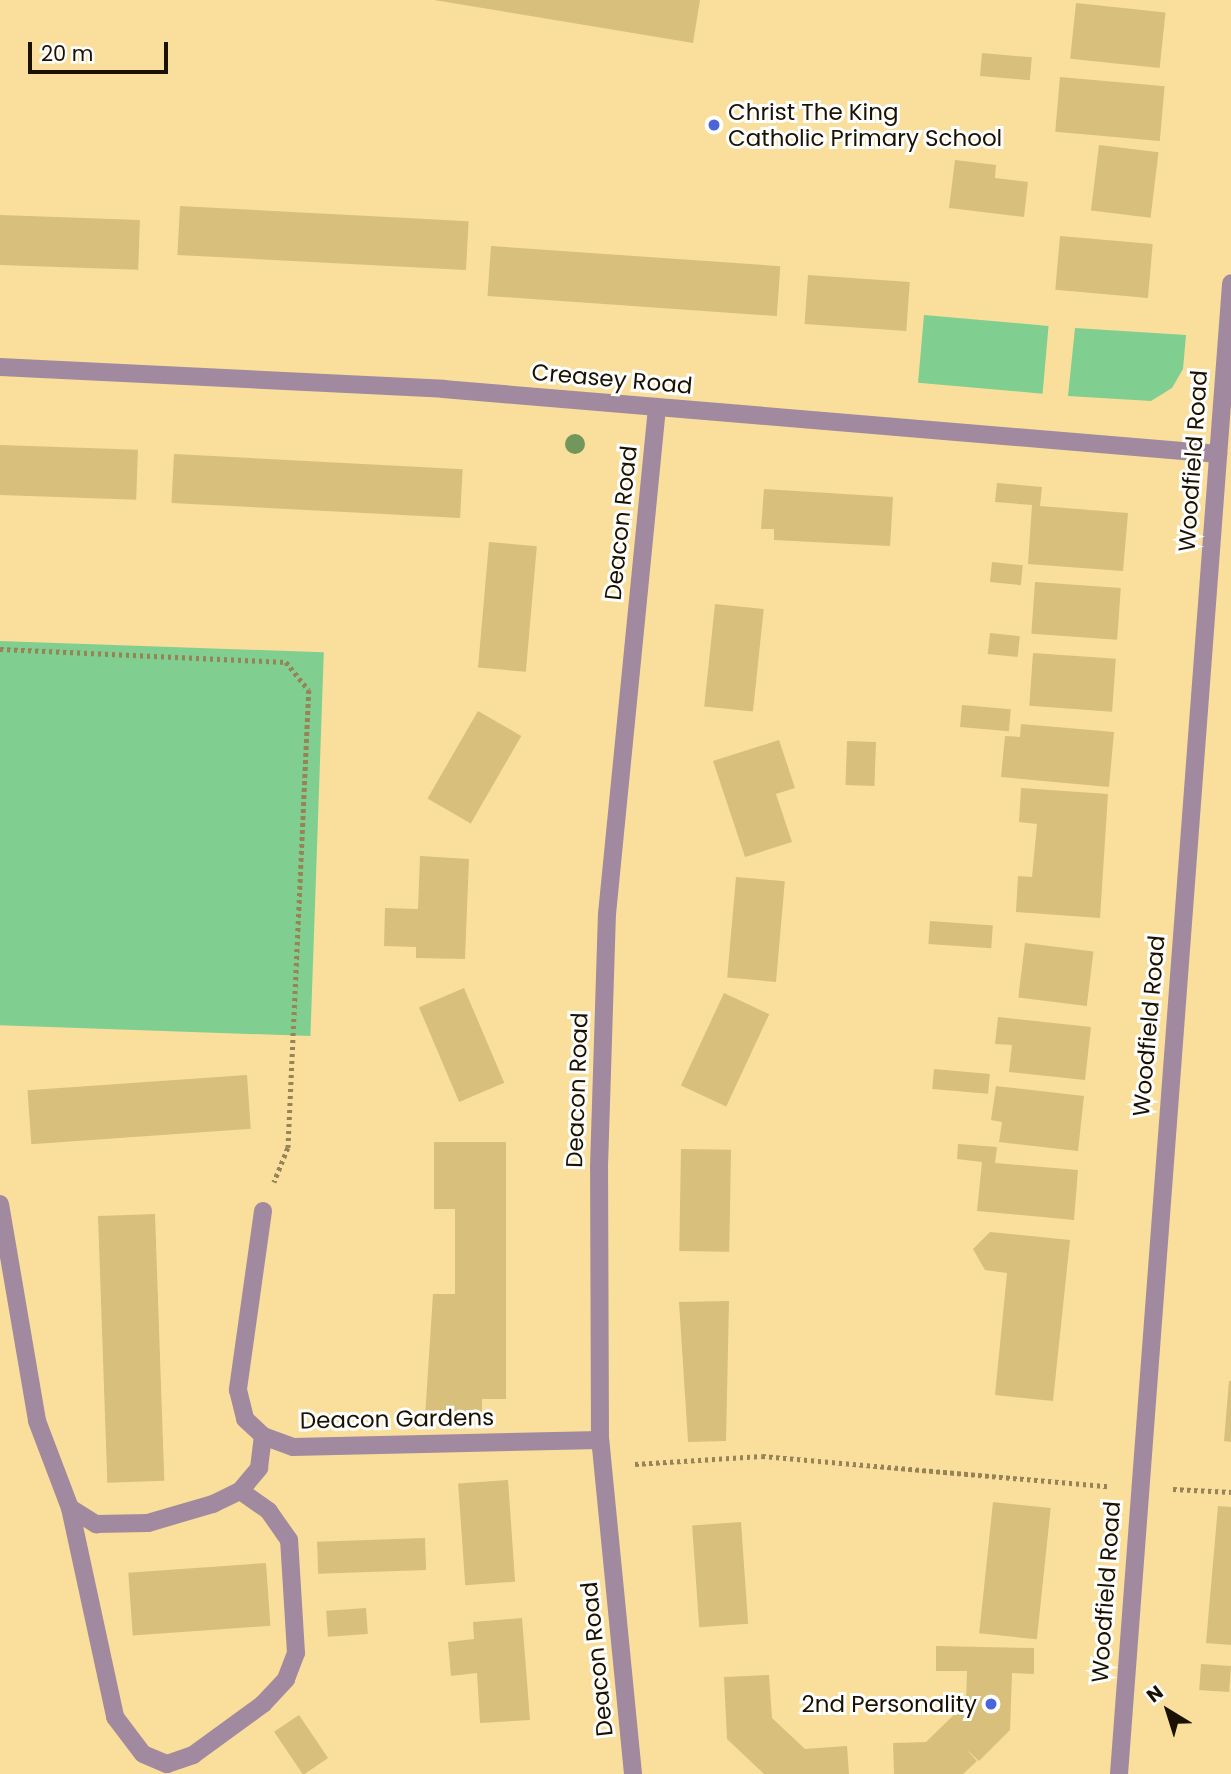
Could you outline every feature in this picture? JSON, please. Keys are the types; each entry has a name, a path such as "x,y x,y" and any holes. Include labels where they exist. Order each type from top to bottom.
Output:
{"street":[{"name":"Woodfield Road","path":"1119,1774 1137,1488 1231,283"},
{"name":"Creasey Road","path":"0,367 430,388 1218,454"},
{"name":"Deacon Road","path":"633,1774 600,1440 598,1167 607,914 657,408"},
{"path":"0,1204 37,1421 70,1508 114,1717 142,1754 167,1764 193,1755 262,1704 286,1679 296,1653 289,1540 269,1511 240,1491"},
{"path":"70,1508 96,1524 148,1523 240,1491 259,1468 263,1436 245,1419 238,1390 263,1211"},
{"name":"Deacon Gardens","path":"263,1436 293,1447 600,1440"}],"path":[{"path":"0,649 286,662 309,690 288,1148 263,1211"},
{"path":"603,1466 762,1456 1137,1488 1231,1492"}],"green space":[{"path":"924,315 1049,326 1043,394 918,383"},
{"path":"1075,328 1186,335 1183,369 1172,388 1151,401 1068,396"},
{"path":"0,641 324,652 310,1036 0,1025"}],"building":[{"path":"434,0 700,0 693,43"},
{"path":"1076,3 1166,12 1160,68 1070,59"},
{"path":"982,53 1032,57 1030,80 980,76"},
{"path":"1060,77 1165,86 1160,141 1055,132"},
{"path":"1099,145 1159,152 1151,218 1091,211"},
{"path":"955,160 996,165 995,178 1028,182 1024,217 949,208"},
{"path":"180,206 469,221 466,270 177,255"},
{"path":"0,215 140,220 138,270 0,265"},
{"path":"1060,236 1153,244 1148,298 1055,290"},
{"path":"491,246 780,266 777,316 488,296"},
{"path":"808,275 910,282 906,331 805,324"},
{"path":"0,445 138,450 136,500 0,495"},
{"path":"174,454 463,469 460,518 171,503"},
{"path":"997,483 1042,487 1040,506 1128,513 1123,571 1028,564 1032,505 995,502"},
{"path":"764,489 893,497 890,546 774,540 774,529 761,529"},
{"path":"489,542 537,546 526,672 478,668"},
{"path":"992,562 1023,565 1021,585 990,582"},
{"path":"1035,582 1121,588 1117,640 1031,634"},
{"path":"715,604 764,609 753,712 704,706"},
{"path":"990,633 1020,636 1018,657 988,654"},
{"path":"1033,653 1116,659 1112,712 1029,706"},
{"path":"962,705 1011,709 1009,731 960,727"},
{"path":"478,711 521,736 471,823 428,798"},
{"path":"1021,724 1114,732 1109,787 1001,777 1005,736 1020,737"},
{"path":"779,740 795,788 776,794 792,842 745,857 713,761"},
{"path":"847,741 876,742 874,786 845,785"},
{"path":"1021,788 1108,794 1100,918 1016,912 1018,876 1032,877 1037,824 1019,822"},
{"path":"420,856 469,859 465,959 416,958 416,947 384,946 385,908 418,909"},
{"path":"736,877 785,881 776,982 727,978"},
{"path":"930,921 993,925 991,948 928,944"},
{"path":"1025,943 1093,951 1087,1006 1018,998"},
{"path":"464,988 504,1083 459,1102 419,1007"},
{"path":"724,993 769,1014 726,1107 681,1085"},
{"path":"998,1017 1091,1027 1085,1080 1009,1072 1012,1045 995,1044"},
{"path":"934,1069 990,1074 988,1094 932,1089"},
{"path":"247,1075 251,1129 31,1144 28,1090"},
{"path":"996,1086 1084,1096 1078,1151 999,1142 1002,1122 991,1120"},
{"path":"434,1142 506,1142 506,1399 482,1399 482,1417 425,1417 433,1294 455,1294 455,1209 434,1209"},
{"path":"958,1144 997,1147 995,1163 1078,1170 1074,1220 977,1211 982,1162 957,1159"},
{"path":"681,1149 731,1150 729,1252 679,1251"},
{"path":"155,1214 164,1481 107,1483 98,1216"},
{"path":"990,1232 1070,1240 1053,1401 995,1395 1007,1273 985,1270 973,1249"},
{"path":"729,1301 726,1441 688,1442 679,1302"},
{"path":"1231,1381 1231,1442 1224,1441"},
{"path":"508,1480 515,1582 465,1585 458,1483"},
{"path":"993,1502 1051,1508 1037,1639 979,1633"},
{"path":"1218,1506 1231,1507 1231,1645 1206,1643"},
{"path":"741,1522 748,1624 699,1627 692,1525"},
{"path":"425,1538 426,1570 318,1574 317,1542"},
{"path":"266,1563 270,1626 133,1635 128,1573"},
{"path":"366,1608 368,1634 328,1637 326,1611"},
{"path":"522,1618 530,1720 480,1723 477,1673 451,1676 448,1642 474,1639 473,1622"},
{"path":"936,1646 1034,1648 1034,1674 1012,1673 1010,1730 979,1761 966,1749 977,1761 963,1774 894,1774 893,1743 926,1742 966,1703 967,1671 936,1671"},
{"path":"1201,1664 1231,1666 1229,1692 1199,1690"},
{"path":"769,1675 772,1718 805,1749 847,1746 849,1774 764,1774 727,1739 724,1677"},
{"path":"299,1715 328,1758 303,1774 274,1732"}],"place":[{"name":"Christ The King Catholic Primary School","path":"714,125"},
{"name":"2nd Personality","path":"991,1704"}]}
